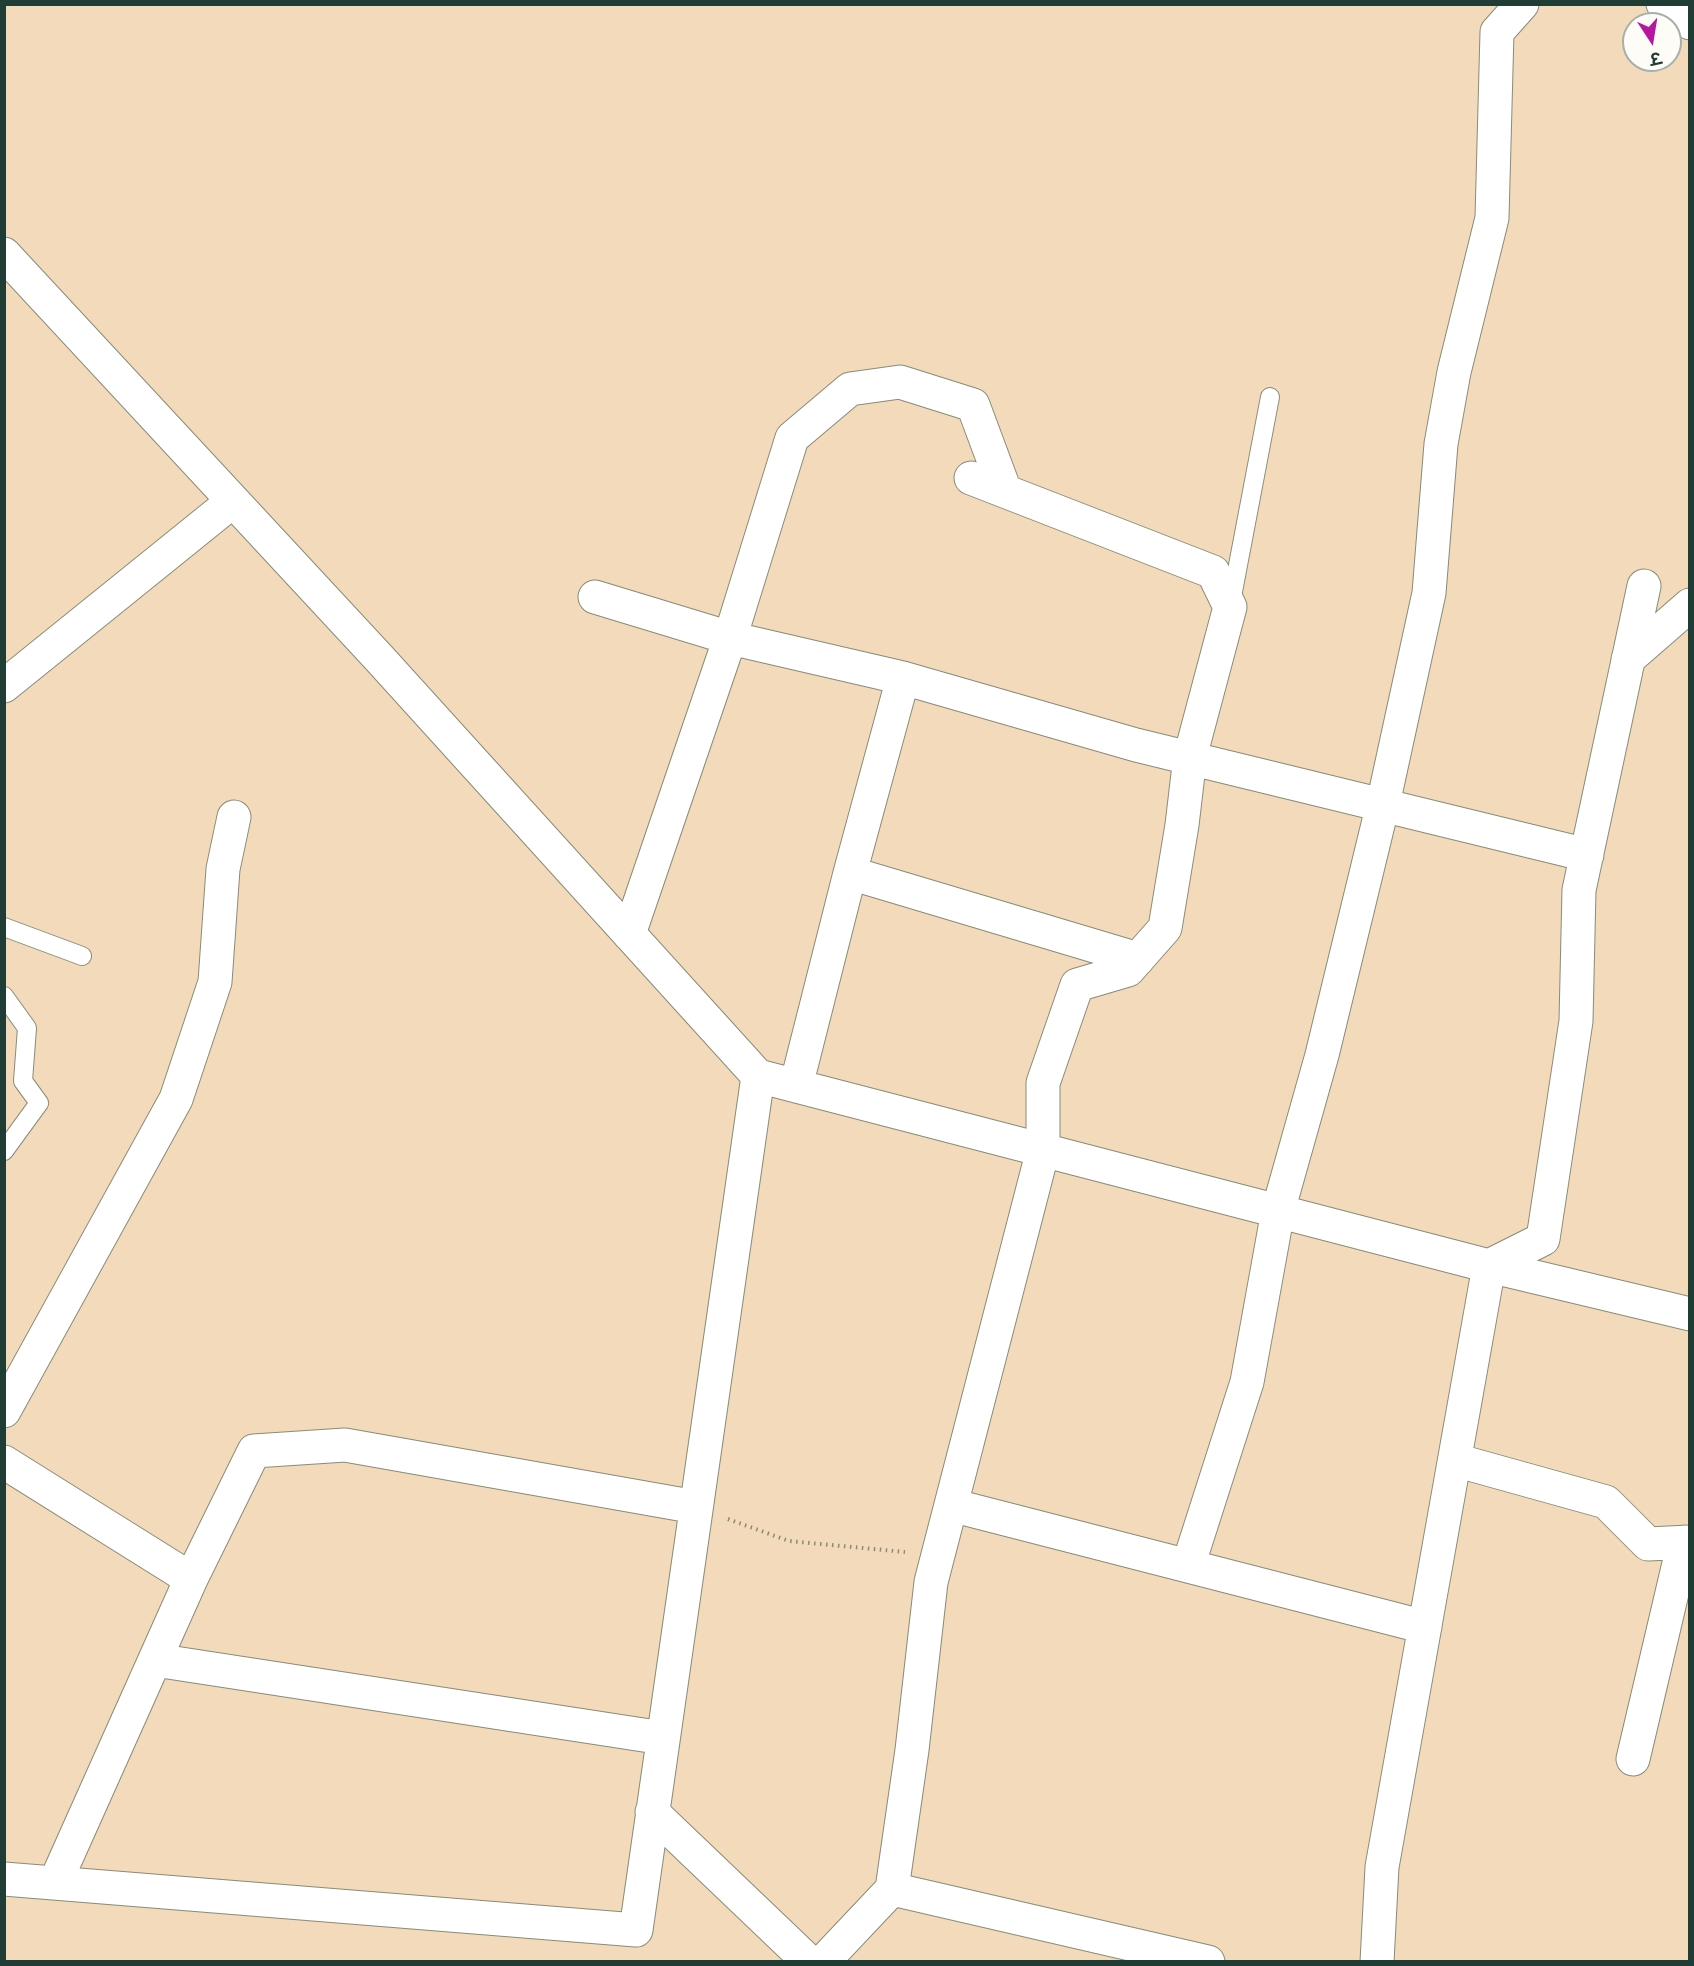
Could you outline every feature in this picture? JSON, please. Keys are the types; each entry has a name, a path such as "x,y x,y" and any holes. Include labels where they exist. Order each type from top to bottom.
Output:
{"street":[{"path":"1188,1566 1247,1382 1278,1211 1322,1054 1383,804 1429,593 1441,444 1454,372 1492,218 1497,32 1522,4"},
{"path":"1663,4 1689,23"},
{"path":"4,254 758,1076 1490,1266 1689,1314"},
{"path":"629,934 730,638 792,438 850,389 900,382 973,405 1005,491"},
{"path":"823,1962 892,1889 912,1750 931,1582 1043,1150 1043,1083 1077,985 1128,970 1165,928 1182,825 1190,757 1230,607 1213,572 971,478"},
{"path":"4,686 233,501"},
{"path":"1490,1266 1543,1239 1576,1021 1579,890 1644,586"},
{"path":"595,597 730,638 903,678 1136,745 1587,855"},
{"path":"1628,659 1689,605"},
{"path":"796,1086 903,678"},
{"path":"4,1411 176,1099 215,982 223,869 234,817"},
{"path":"850,873 1138,959"},
{"path":"4,1879 636,1930 758,1076"},
{"path":"1377,1961 1383,1867 1490,1266"},
{"path":"54,1883 191,1579 254,1451 345,1445 696,1507"},
{"path":"1455,1460 1606,1502 1648,1544 1687,1542 1633,1759"},
{"path":"4,1462 191,1579"},
{"path":"951,1505 1425,1627"},
{"path":"155,1660 663,1738"},
{"path":"652,1812 809,1962"},
{"path":"892,1889 1208,1962"}],"lane":[{"path":"1230,607 1270,397"},
{"path":"4,927 82,956"},
{"path":"4,996 27,1028 23,1081 39,1103 4,1151"}],"path":[{"path":"696,1507 789,1541 938,1556"}]}
